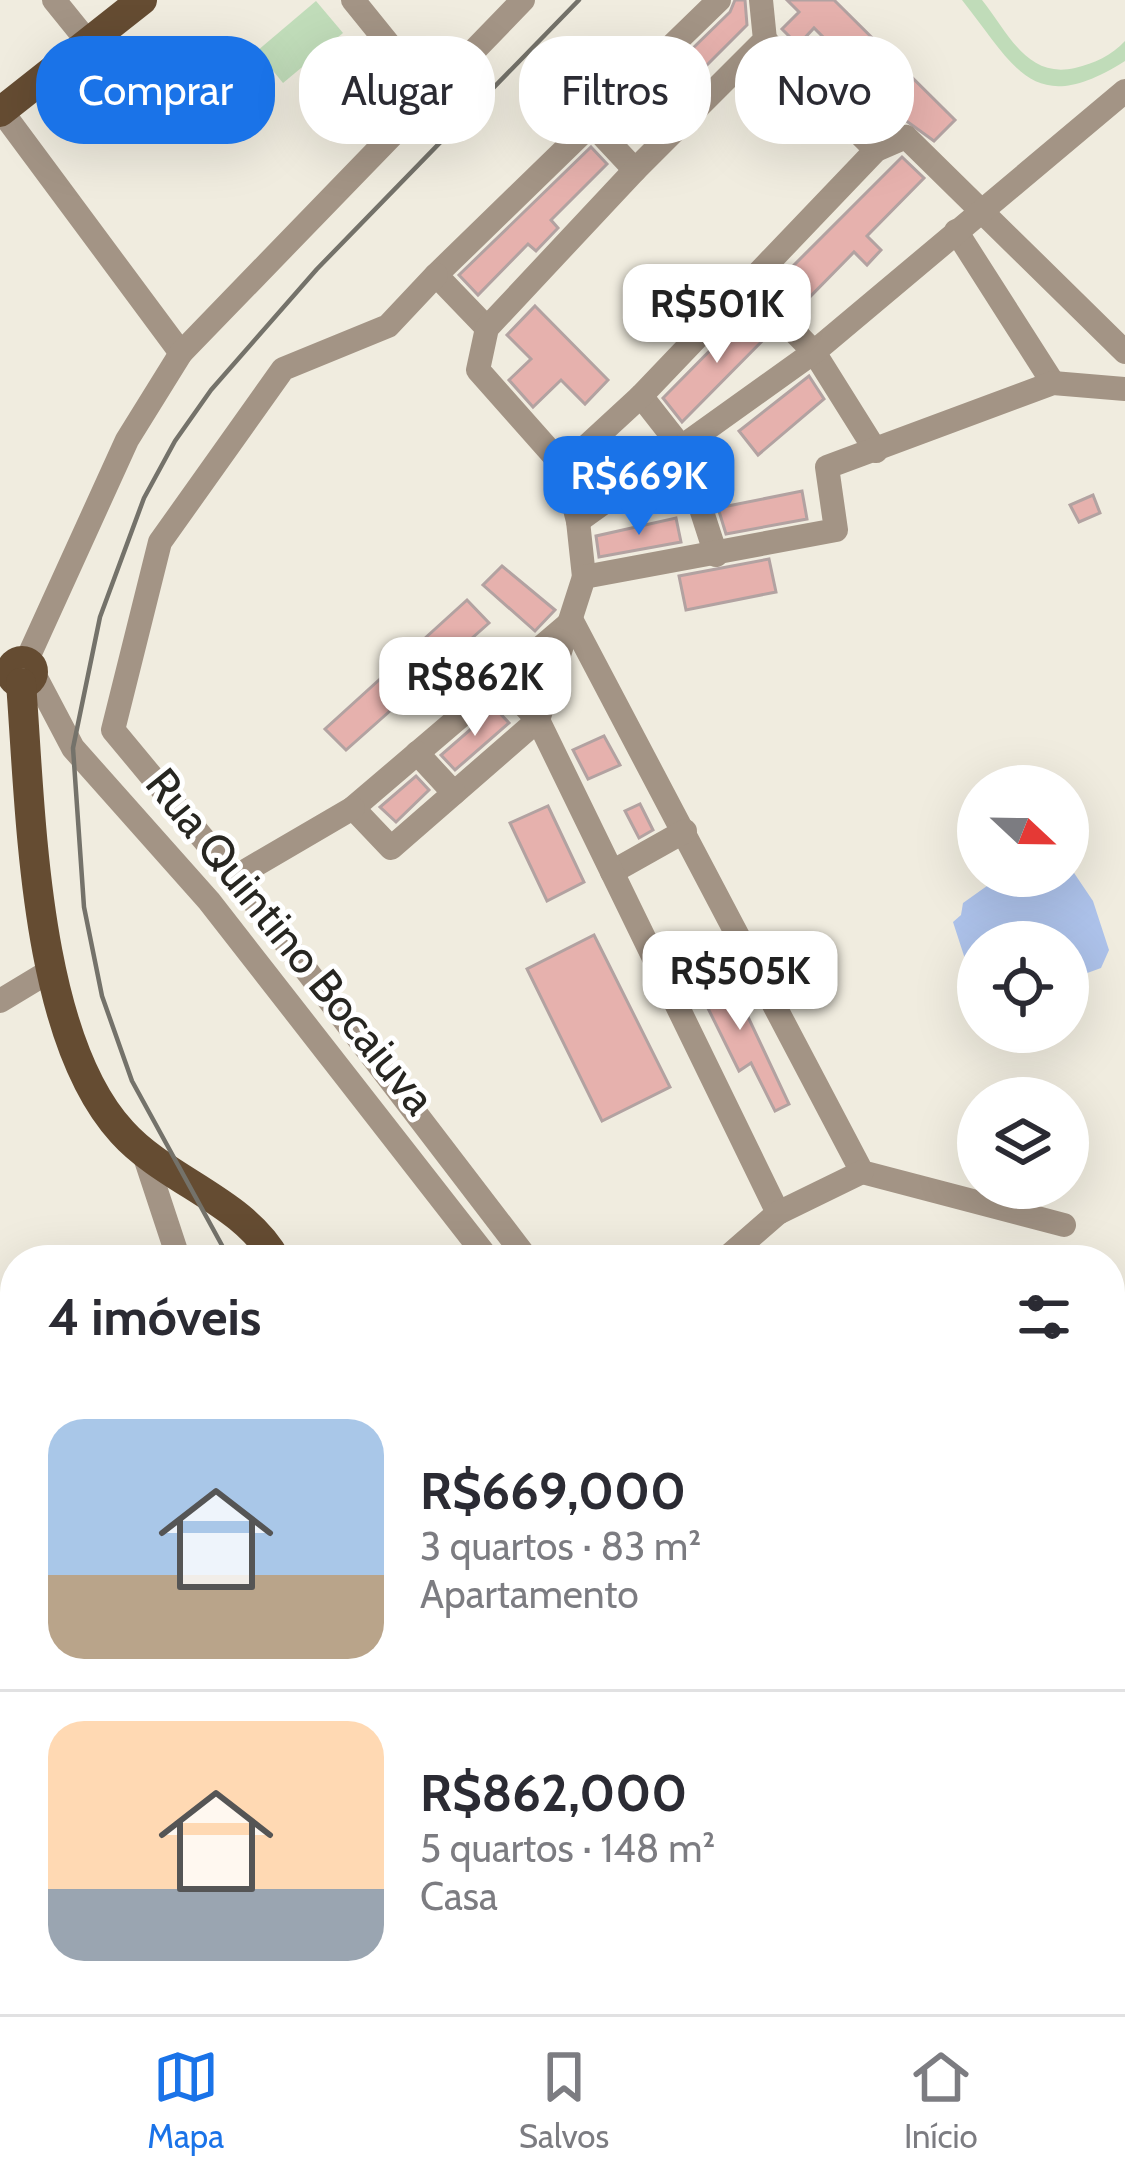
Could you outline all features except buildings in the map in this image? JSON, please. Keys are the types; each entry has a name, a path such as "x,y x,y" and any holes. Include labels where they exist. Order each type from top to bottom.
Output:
{"main road":[{"path":"96,36 142,0"},
{"path":"0,111 36,83"},
{"path":"18,669 39,904 71,1048 86,1080 122,1133 246,1223 268,1245"}],"street":[{"path":"54,0 83,36"},
{"path":"353,0 382,36"},
{"path":"488,36 524,0"},
{"path":"682,36 719,0"},
{"path":"761,0 765,36"},
{"path":"353,808 392,848 538,720 584,577 578,521 564,467 478,370 487,328 735,70"},
{"path":"578,521 814,352 1125,91"},
{"path":"0,111 181,353"},
{"path":"564,467 641,396 875,150 906,136 1125,352"},
{"path":"18,669 127,440 181,353 381,144"},
{"path":"517,1245 235,877 113,730 160,542 283,369 388,326 570,144"},
{"path":"611,144 635,170"},
{"path":"869,144 875,150"},
{"path":"956,231 1053,383"},
{"path":"436,275 487,328"},
{"path":"749,284 814,352 877,451"},
{"path":"584,577 836,530 827,467 1053,383 1125,389"},
{"path":"641,396 681,447 716,555"},
{"path":"235,877 353,808 572,621"},
{"path":"572,621 862,1172"},
{"name":"Rua Quintino Bocaiuva","path":"18,669 73,748 209,901 478,1245"},
{"path":"502,682 538,720 778,1213"},
{"path":"417,753 454,793"},
{"path":"612,872 685,831"},
{"path":"0,1001 53,969"},
{"path":"142,1151 174,1245"},
{"path":"741,1245 778,1213 862,1172 1064,1225"}],"green space":[{"path":"962,0 982,0 1021,51 1044,67 1082,66 1125,41 1125,61 1068,86 1047,85 1013,64"},
{"path":"316,1 343,33 299,36 299,70 283,83 275,73 275,36"}],"water":[{"path":"1089,895 1109,950 1101,968 1089,972 1089,921 957,921 957,934 953,922 961,915 963,903 971,897"}],"railway":[{"path":"222,1245 132,1081 102,996 84,907 73,748 100,617 144,498 175,441 211,390 317,269 579,0"}]}
